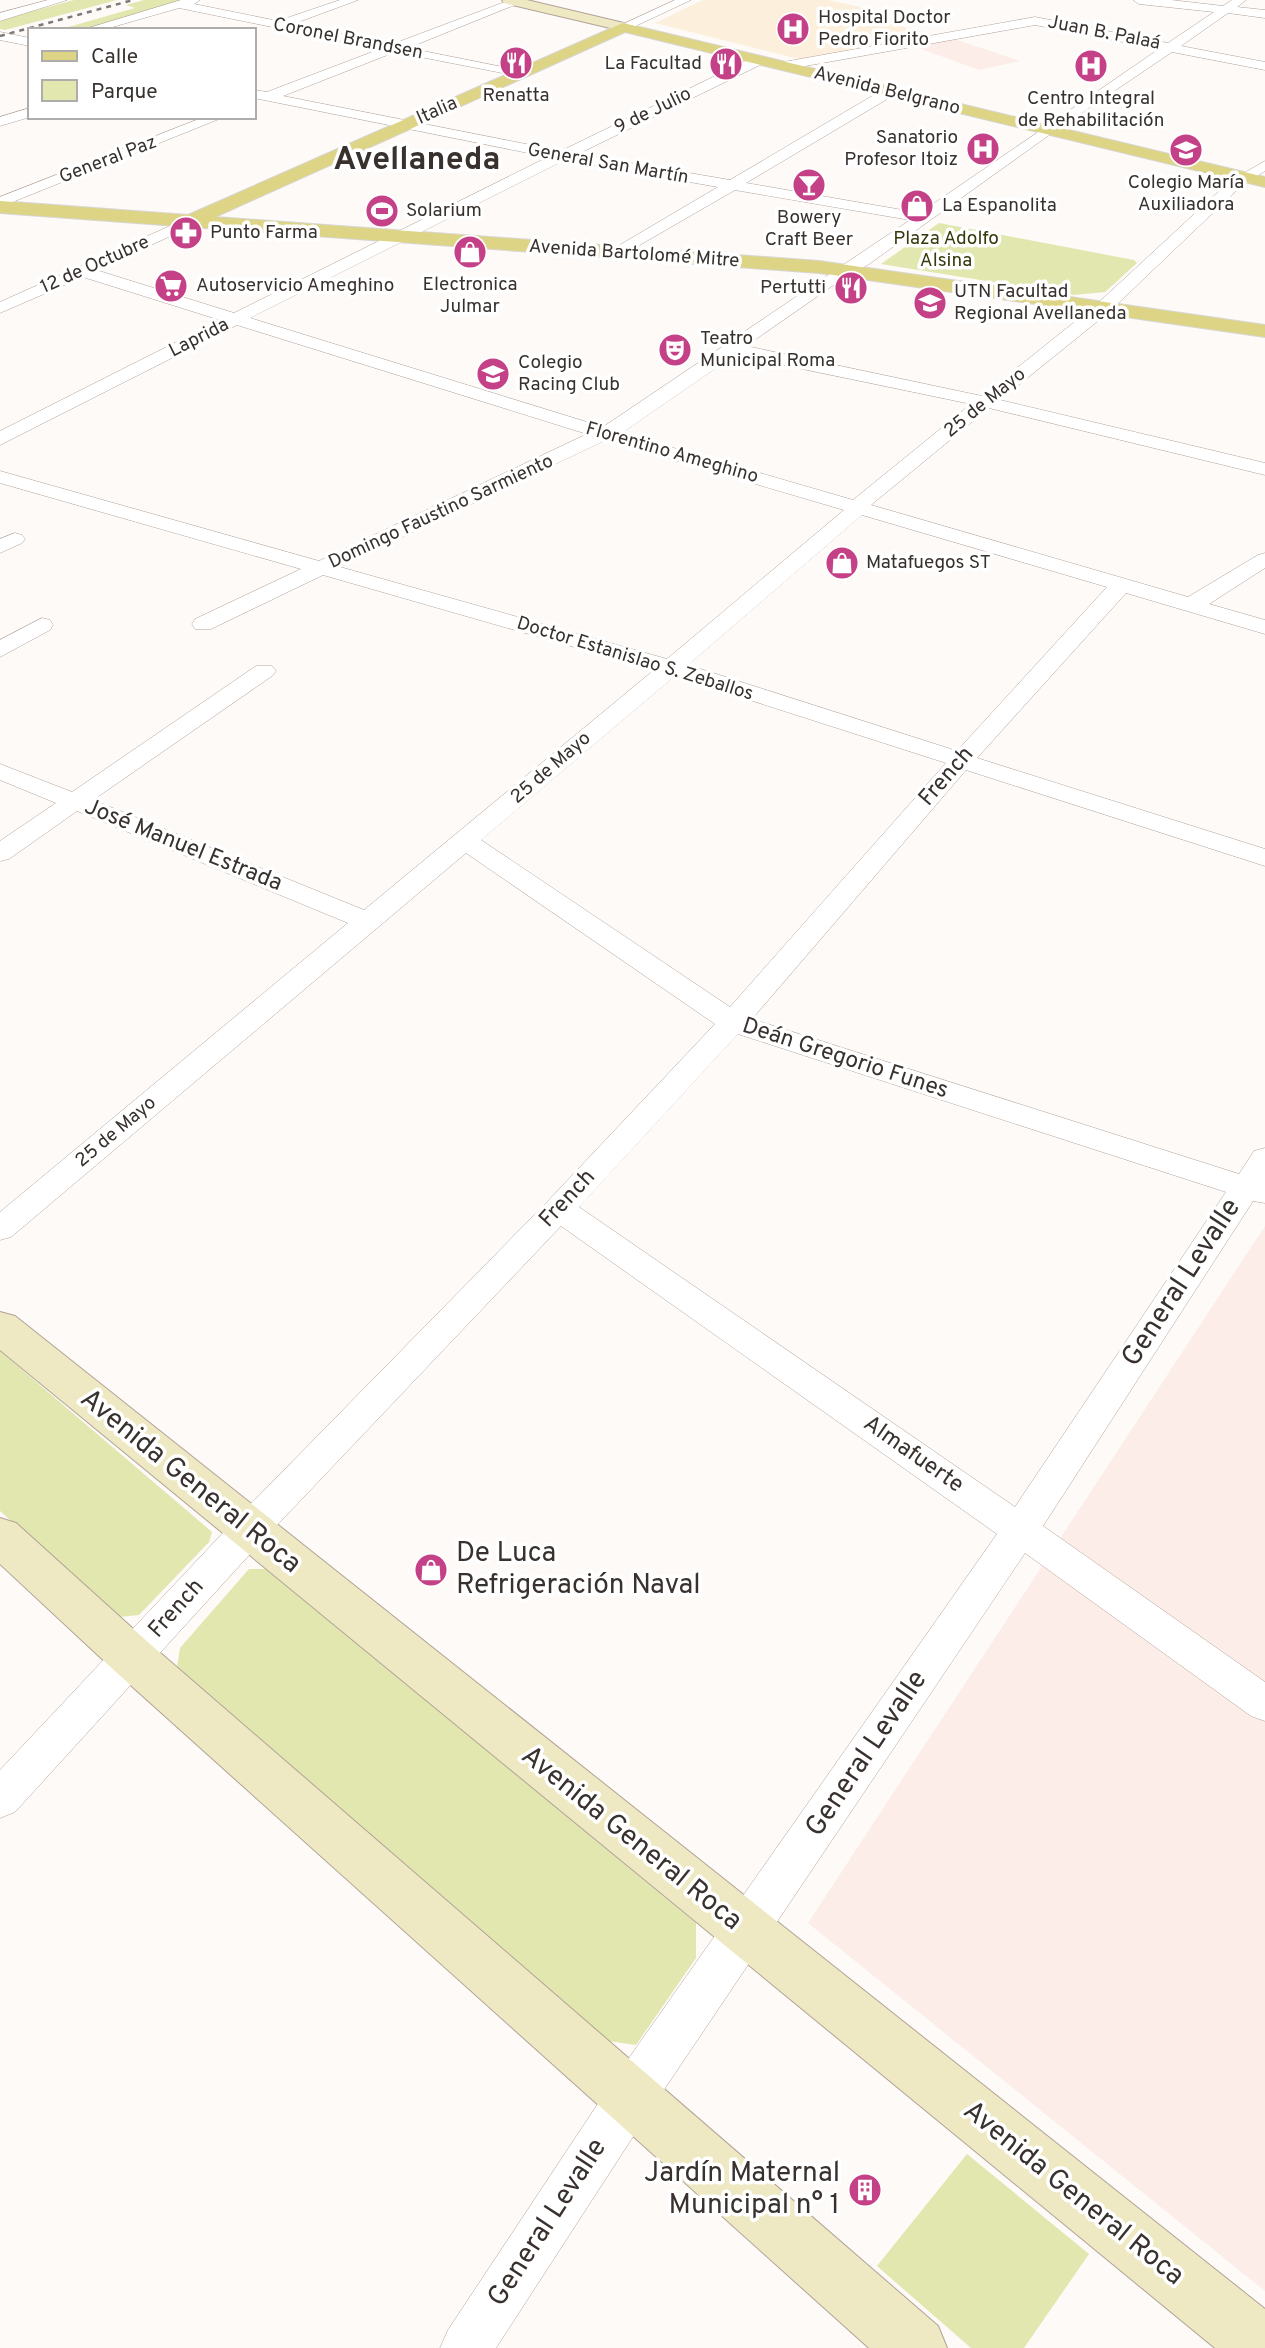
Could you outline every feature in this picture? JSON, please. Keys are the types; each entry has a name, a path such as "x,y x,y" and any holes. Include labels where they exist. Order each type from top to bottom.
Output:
{"main road":[{"name":"Avenida Belgrano","path":"515,1 1265,182"},
{"name":"Italia","path":"190,222 623,27"},
{"name":"Avenida Bartolomé Mitre","path":"0,205 190,222 847,270 1265,331"},
{"name":"Avenida General Roca","path":"0,1327 1264,2348"},
{"path":"0,1536 133,1658 916,2348"}],"street":[{"path":"0,17 61,0"},
{"path":"95,28 194,0"},
{"path":"256,32 352,0"},
{"name":"Italia","path":"623,27 685,0"},
{"path":"1139,0 1265,14"},
{"name":"Domingo Faustino Sarmiento","path":"202,624 606,434 1240,0"},
{"path":"258,98 515,1"},
{"name":"Coronel Brandsen","path":"178,5 518,74"},
{"name":"Juan B. Palaá","path":"783,66 1035,20 1264,63"},
{"path":"0,36 28,43"},
{"name":"9 de Julio","path":"397,236 759,60"},
{"path":"619,252 889,92"},
{"name":"General San Martín","path":"258,98 561,155 923,218"},
{"path":"0,122 28,113"},
{"name":"General Paz","path":"0,205 212,119"},
{"name":"25 de Mayo","path":"0,1229 846,521 866,498 1103,307 1235,184 1265,165"},
{"name":"12 de Octubre","path":"0,307 190,222"},
{"name":"Laprida","path":"0,439 397,236"},
{"name":"Florentino Ameghino","path":"81,271 606,434 1265,627"},
{"path":"733,349 986,402 1265,469"},
{"name":"Doctor Estanislao S. Zeballos","path":"0,477 670,667 1265,859"},
{"path":"1191,606 1265,559"},
{"name":"French","path":"0,1799 249,1530 559,1209 732,1022 961,761 1121,585"},
{"path":"0,650 42,625"},
{"path":"0,853 264,671"},
{"name":"José Manuel Estrada","path":"0,772 367,921"},
{"name":"Deán Gregorio Funes","path":"466,841 732,1022 1255,1191"},
{"name":"General Levalle","path":"466,2348 632,2095 1255,1191 1265,1158"},
{"name":"Almafuerte","path":"559,1209 1265,1704"}],"shaded area":[{"name":"Hospital Doctor Pedro Fiorito","path":"703,0 828,0 874,10 859,16 932,34 799,59 655,23"},
{"path":"954,39 1020,61 979,70 913,46"},
{"path":"1265,1226 1265,2291 808,1923"}],"green space":[{"path":"74,0 117,0 5,30 0,29 0,20"},
{"path":"144,0 189,0 89,28 65,28 135,8 126,5"},
{"name":"Plaza Adolfo Alsina","path":"939,223 1134,260 1137,263 1105,292 1074,295 881,264"},
{"path":"0,1351 212,1532 209,1542 139,1615 119,1617 0,1511"},
{"path":"249,1569 268,1569 696,1923 696,1958 636,2045 608,2041 177,1667 180,1648"},
{"path":"967,2154 1089,2254 1024,2348 971,2348 877,2266"}],"railway":[{"path":"30,28 133,0"},
{"path":"0,36 28,28"}],"place":[{"name":"Hospital Doctor Pedro Fiorito","path":"793,29"},
{"name":"Renatta","path":"516,63"},
{"name":"La Facultad","path":"726,64"},
{"name":"Centro Integral de Rehabilitación","path":"1091,66"},
{"name":"Sanatorio Profesor Itoiz","path":"983,149"},
{"name":"Colegio María Auxiliadora","path":"1186,150"},
{"name":"Bowery Craft Beer","path":"809,185"},
{"name":"La Espanolita","path":"917,206"},
{"name":"Solarium","path":"382,211"},
{"name":"Punto Farma","path":"186,233"},
{"name":"Electronica Julmar","path":"470,252"},
{"name":"Autoservicio Ameghino","path":"171,286"},
{"name":"Pertutti","path":"851,288"},
{"name":"UTN Facultad Regional Avellaneda","path":"930,303"},
{"name":"Teatro Municipal Roma","path":"675,350"},
{"name":"Colegio Racing Club","path":"493,374"},
{"name":"Matafuegos ST","path":"842,563"},
{"name":"De Luca Refrigeración Naval","path":"431,1570"},
{"name":"Jardín Maternal Municipal n° 1","path":"865,2190"}],"district":[{"name":"Avellaneda","path":"417,161"}]}
